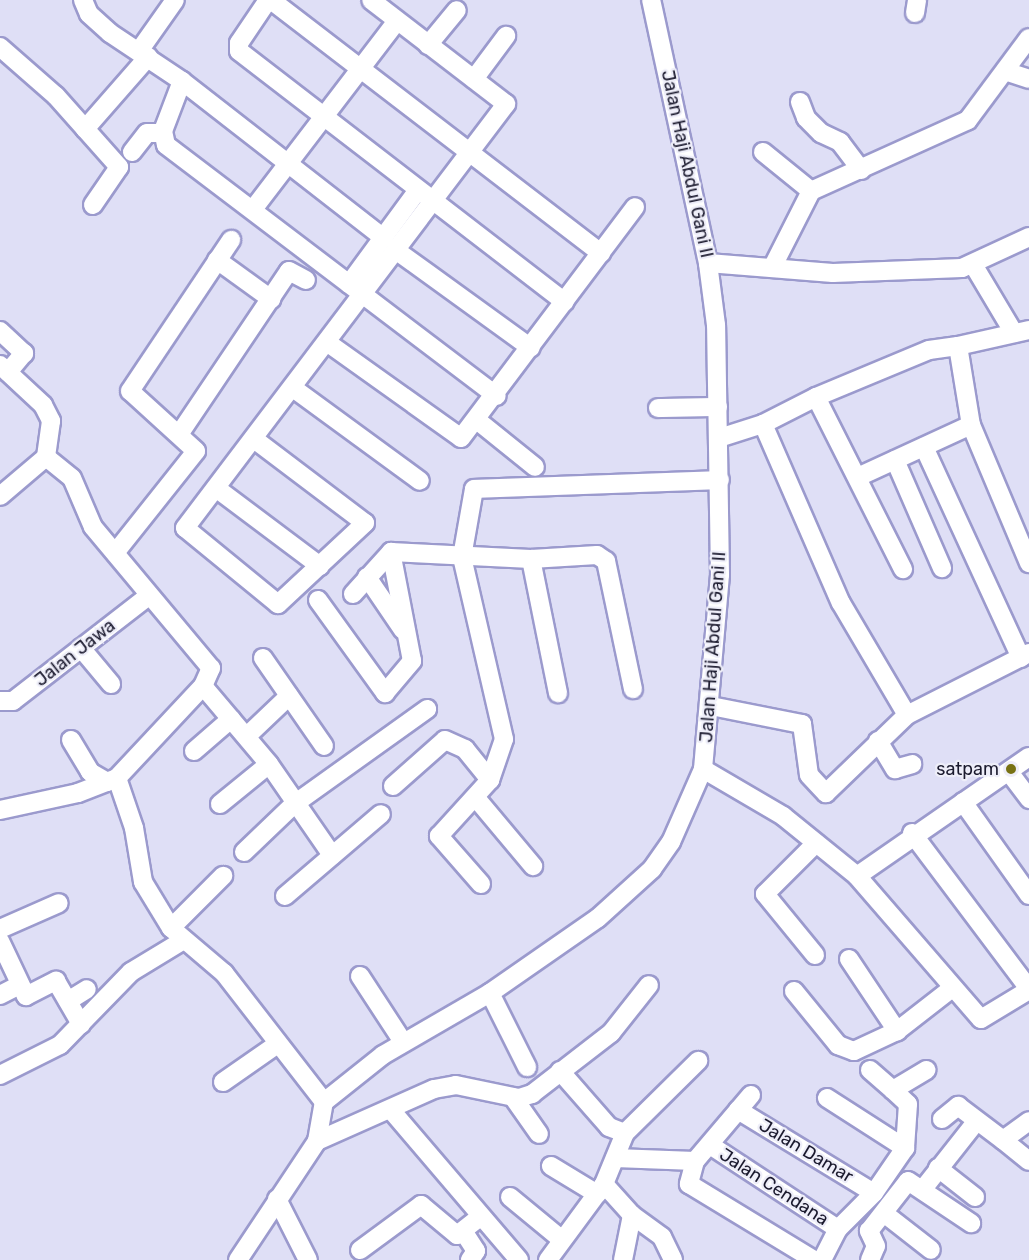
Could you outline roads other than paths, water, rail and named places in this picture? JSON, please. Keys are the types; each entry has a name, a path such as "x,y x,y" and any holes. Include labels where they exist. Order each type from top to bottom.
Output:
{"street":[{"path":"83,0 89,14 182,81 286,165 384,238"},
{"path":"85,129 144,54 175,0"},
{"path":"565,302 322,118 239,51 269,0 601,253"},
{"path":"254,439 364,522 320,566 275,604 186,531 216,488 364,296 506,104 370,0"},
{"name":"Jalan Haji Abdul Gani II","path":"320,1123 403,1042 494,1002 598,918 652,869 671,842 703,769 711,706 720,480 718,407 708,263 651,0"},
{"path":"428,45 457,10"},
{"path":"254,208 397,21"},
{"path":"474,79 506,36"},
{"path":"772,268 811,191 861,170 920,137 968,120 1008,72 1029,38"},
{"path":"0,47 85,129 120,168 93,205"},
{"path":"1008,72 1029,79"},
{"path":"182,81 162,133 170,148 254,208 364,296 497,396"},
{"path":"800,102 806,118 840,142 861,170"},
{"path":"132,152 147,133 162,133"},
{"path":"763,152 811,191"},
{"path":"349,284 418,190"},
{"path":"328,343 457,438 478,421 635,207"},
{"path":"708,263 833,273 974,266 1029,237"},
{"path":"115,553 195,453 180,434 130,392 231,240"},
{"path":"397,251 531,348"},
{"path":"217,260 271,299"},
{"path":"719,438 763,424 816,397 919,354 1022,332 974,266"},
{"path":"180,434 289,271 306,280"},
{"path":"0,331 24,353 4,369 50,416 46,457 0,496"},
{"path":"958,346 972,425 1029,563"},
{"path":"292,388 420,482"},
{"path":"816,397 860,476 903,569"},
{"path":"658,408 718,407"},
{"path":"478,421 535,467"},
{"path":"763,424 842,603 907,715"},
{"path":"860,476 972,425"},
{"path":"711,706 802,724 809,775 826,793 907,715 1025,655 924,447"},
{"path":"0,810 112,780 203,686 211,672 206,657 147,597 93,527 72,478 46,457"},
{"path":"895,460 942,568"},
{"path":"481,885 439,836 476,798 489,780 502,753 502,717 462,557 478,487 720,480"},
{"path":"216,488 320,566"},
{"path":"391,552 531,559 591,554 606,561 633,689"},
{"path":"353,594 391,552"},
{"path":"318,600 382,694 412,661 391,552"},
{"path":"531,559 558,693"},
{"path":"367,578 409,638"},
{"name":"Jalan Jawa","path":"0,701 13,701 147,597"},
{"path":"81,648 111,684"},
{"path":"263,658 324,746"},
{"path":"203,686 269,764 293,805 332,855"},
{"path":"247,736 290,696"},
{"path":"244,852 293,805 427,709"},
{"path":"194,751 231,719"},
{"path":"71,740 90,772 112,780 134,828 142,882 176,935 224,973 276,1044 320,1123"},
{"path":"393,786 445,740 465,749 489,780"},
{"path":"878,741 895,769 912,764"},
{"path":"857,876 912,833 1029,758"},
{"path":"220,804 269,764"},
{"path":"703,769 783,816 857,876 951,989 986,1021 1029,989 912,833"},
{"path":"1009,772 1029,799"},
{"path":"476,798 533,866"},
{"path":"963,802 1029,895"},
{"path":"285,896 381,814"},
{"path":"815,956 765,894 816,843"},
{"path":"0,1075 60,1045 131,972 176,935 223,876"},
{"path":"0,929 59,903"},
{"path":"0,941 26,996 56,981 81,1024"},
{"path":"849,959 897,1031"},
{"path":"360,976 403,1042"},
{"path":"0,995 20,985"},
{"path":"238,1260 320,1123 391,1110 456,1085 513,1096 532,1094 611,1033 649,985"},
{"path":"68,1001 87,989"},
{"path":"794,991 844,1051 897,1031 951,989"},
{"path":"494,1002 527,1067"},
{"path":"223,1082 276,1044"},
{"path":"548,1260 561,1239 600,1189 625,1133 698,1061"},
{"path":"822,1260 838,1229 874,1193 905,1148 907,1103 870,1070"},
{"path":"894,1090 926,1070"},
{"path":"560,1071 609,1127 625,1133"},
{"path":"751,1095 695,1161 688,1180 694,1188 814,1260"},
{"path":"513,1096 539,1134"},
{"path":"826,1098 905,1148"},
{"path":"942,1119 954,1105 1029,1161"},
{"path":"391,1110 519,1260"},
{"name":"Jalan Damar","path":"738,1110 874,1193"},
{"path":"1003,1140 1029,1121"},
{"path":"922,1189 976,1122"},
{"name":"Jalan Cendana","path":"710,1145 838,1229"},
{"path":"615,1158 695,1161"},
{"path":"551,1166 600,1189 662,1237 673,1260"},
{"path":"938,1167 975,1197"},
{"path":"870,1260 876,1246 868,1235 908,1181 971,1223"},
{"path":"510,1197 561,1239"},
{"path":"277,1198 308,1260"},
{"path":"360,1250 421,1205 450,1230 465,1234 476,1251 470,1260"},
{"path":"885,1214 931,1250"},
{"path":"623,1260 632,1215"},
{"path":"465,1234 480,1217"}],"place":[{"name":"satpam","path":"1011,769"}]}
